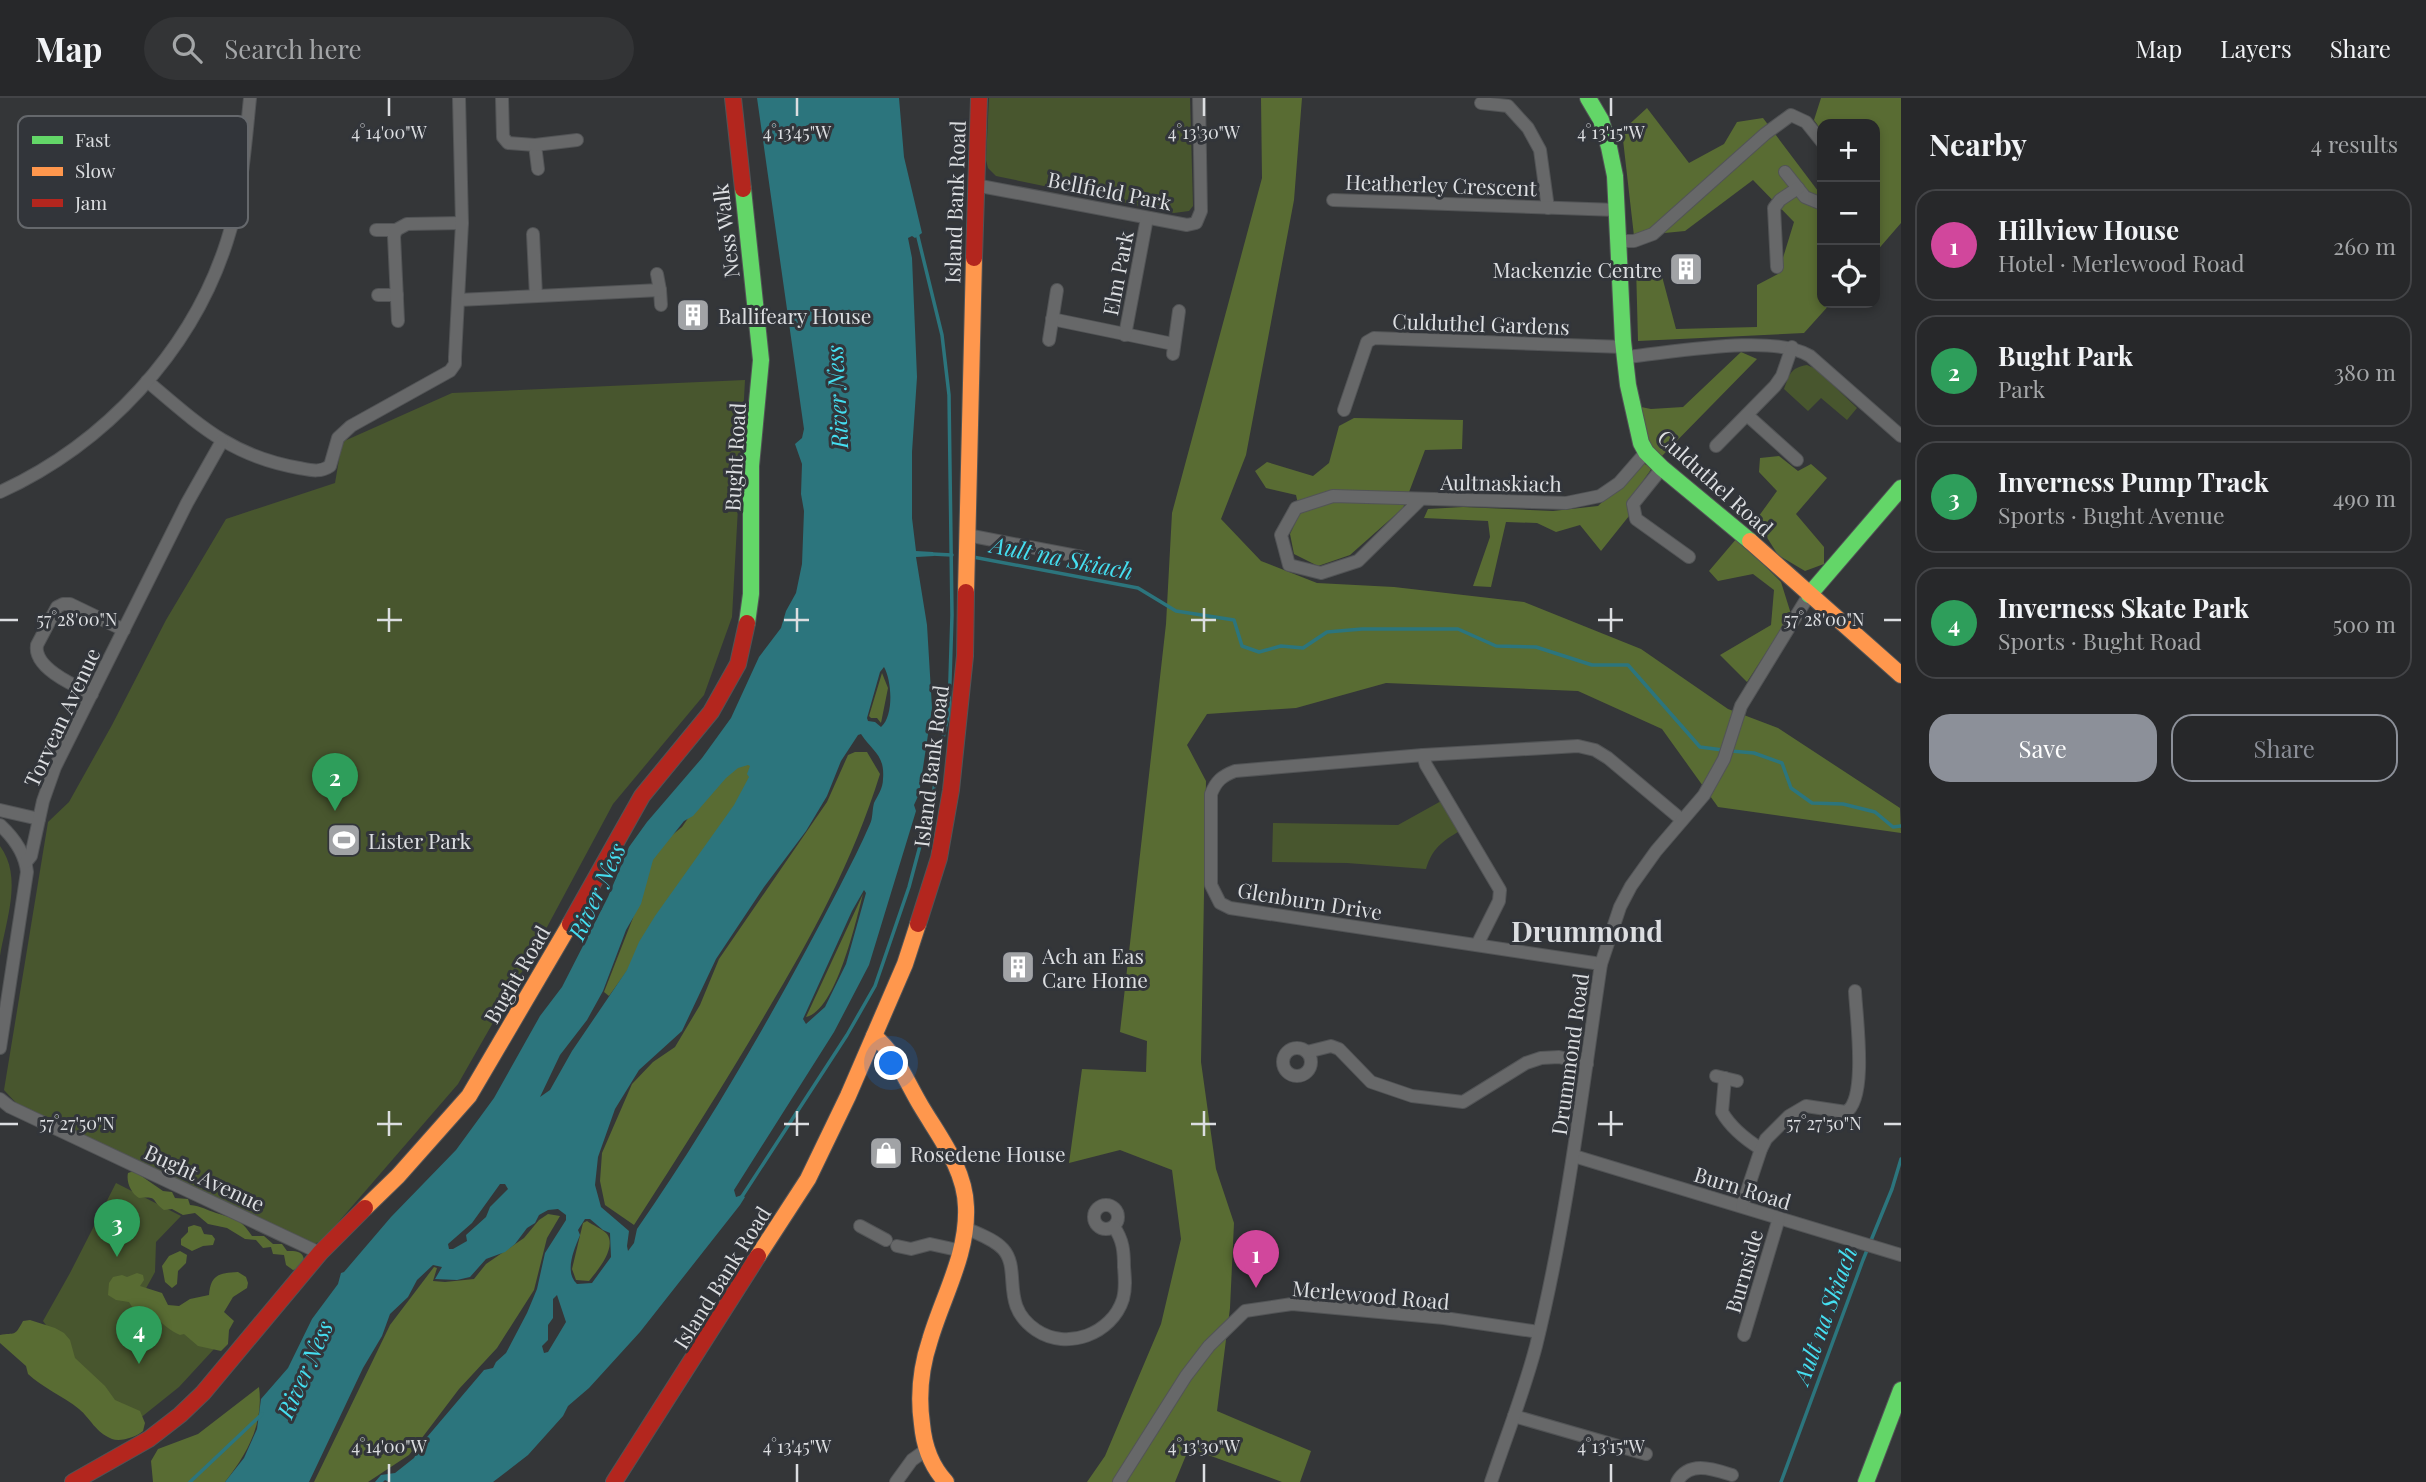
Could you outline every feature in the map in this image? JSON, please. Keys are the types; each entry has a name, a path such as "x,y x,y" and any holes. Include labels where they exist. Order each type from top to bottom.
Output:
{"street":[{"path":"248,116 250,98"},
{"path":"147,381 222,441 263,460 317,471 330,466 338,439 352,426 450,371 455,364 462,223 459,98"},
{"path":"502,98 503,137 508,144 535,145 577,140"},
{"name":"Ness Walk","path":"733,98 761,360"},
{"name":"Island Bank Road","path":"614,1482 808,1179 829,1138 905,964 939,858 951,790 965,656 979,98"},
{"name":"Bellfield Park","path":"975,185 1187,225 1196,223 1201,212 1199,98"},
{"name":"Culduthel Road","path":"1588,98 1597,109 1609,139 1614,164 1625,353 1637,430 1646,452 1736,527 1901,675"},
{"name":"Heatherley Crescent","path":"1481,103 1508,106 1528,128 1540,150 1548,208"},
{"path":"1618,241 1634,241 1653,234 1765,134 1791,115 1806,122 1817,136"},
{"path":"535,145 538,169"},
{"path":"1785,172 1805,197 1817,202"},
{"path":"1777,267 1774,208 1780,200 1798,188"},
{"name":"Heatherley Crescent","path":"1333,200 1617,210"},
{"name":"Elm Park","path":"1125,335 1147,218"},
{"path":"376,230 396,230 407,224 462,223"},
{"path":"0,492 55,462 87,439 119,411 147,381 190,325 219,264 230,228"},
{"path":"396,230 394,236 398,321"},
{"path":"533,234 536,296"},
{"path":"657,274 661,305"},
{"path":"458,300 660,290"},
{"path":"1049,340 1057,290"},
{"path":"378,295 397,295"},
{"name":"Elm Park","path":"1052,319 1173,349 1179,311"},
{"name":"Culduthel Gardens","path":"1344,410 1367,342 1374,338 1625,353"},
{"path":"1625,353 1737,346 1776,345 1792,348 1810,356 1901,436"},
{"path":"1716,446 1775,386 1782,376 1792,348"},
{"name":"Bught Road","path":"73,1482 132,1450 180,1415 227,1365 320,1253 398,1176 469,1096 642,796 692,738 724,692 741,651 751,594 751,466 761,360"},
{"path":"1747,415 1797,460"},
{"name":"Torvean Avenue","path":"0,1048 27,882 26,862 31,856 43,801 55,767 187,503 222,441"},
{"name":"Aultnaskiach","path":"1421,499 1358,561 1321,573 1289,565 1281,535 1296,508 1333,496 1566,503 1601,496 1619,484 1646,452"},
{"path":"1662,467 1633,504 1636,519 1689,557"},
{"path":"1809,595 1901,488"},
{"path":"967,549 1082,557"},
{"name":"Drummond Road","path":"1490,1482 1514,1416 1539,1332 1574,1156 1601,964 1620,907 1657,849 1704,795 1724,759 1741,706 1809,595"},
{"name":"Torvean Avenue","path":"92,694 62,680 36,652 37,645 57,607 63,604 70,604 124,630"},
{"name":"Glenburn Drive","path":"1601,964 1230,908 1220,903 1211,885 1211,794 1224,775 1235,771 1423,755 1578,746 1595,750 1608,758 1682,820"},
{"path":"1423,755 1426,765 1500,890 1499,901 1477,946"},
{"path":"0,810 39,819"},
{"path":"0,825 13,838 26,862"},
{"path":"1742,1206 1761,1149 1774,1130 1800,1108 1812,1105 1846,1112 1853,1105 1859,1080 1855,991"},
{"path":"874,1036 892,1051 914,1095 957,1164 966,1204 962,1251 924,1362 920,1416 926,1450 940,1477 946,1482"},
{"path":"1307,1052 1331,1045 1339,1049 1371,1082 1412,1096 1463,1102 1526,1063 1541,1058 1559,1058 1587,1064"},
{"path":"1726,1078 1721,1112 1746,1140 1761,1149"},
{"name":"Bught Avenue","path":"0,1099 10,1107 320,1253"},
{"name":"Burn Road","path":"1574,1156 1901,1255"},
{"name":"Burnside","path":"1744,1335 1779,1218"},
{"path":"860,1226 892,1243 911,1249 930,1244 962,1251"},
{"path":"966,1228 990,1239 1004,1250 1010,1263 1013,1298 1028,1323 1037,1331 1054,1338 1073,1339 1104,1327 1123,1300 1123,1243 1114,1227"},
{"name":"Merlewood Road","path":"1119,1482 1186,1376 1209,1346 1245,1311 1292,1304 1444,1318 1539,1332"},
{"path":"1866,1482 1901,1390"},
{"path":"1514,1416 1646,1454"},
{"path":"896,1482 912,1460 926,1450"},
{"path":"1677,1482 1688,1470 1699,1467 1726,1476"}],"green space":[{"path":"989,98 1190,98 1193,206 1189,211 1174,213 996,176 988,168 986,160"},
{"path":"1261,98 1302,98 1294,200 1246,455 1221,519 1261,561 1317,583 1394,587 1524,602 1641,649 1728,709 1778,728 1900,808 1901,833 1718,807 1662,729 1578,691 1386,683 1296,708 1207,714 1187,745 1206,781 1201,1062 1216,1169 1234,1223 1230,1308 1217,1411 1311,1451 1300,1482 1282,1482 1189,1448 1175,1482 1087,1482 1105,1456 1161,1324 1181,1239 1172,1170 1120,1150 1069,1163 1082,1069 1146,1072 1147,1041 1120,1032 1166,624 1172,513 1262,178"},
{"path":"1821,98 1901,98 1901,223 1880,247 1880,119 1817,119 1817,124 1814,120"},
{"path":"1647,108 1689,163 1724,144 1737,122 1763,118 1817,190 1817,308 1826,308 1804,333 1638,341 1636,266 1659,265 1676,329 1757,327 1757,285 1778,274 1794,222 1753,180 1685,231 1634,236 1622,131"},
{"path":"1741,352 1757,359 1660,458 1643,434 1641,407 1683,407"},
{"path":"1807,365 1816,369 1857,408 1847,420 1821,398 1808,411 1784,389 1791,372"},
{"path":"745,380 732,617 704,695 613,804 458,1084 322,1241 313,1244 18,1105 4,1090 48,822 69,802 166,620 226,519 335,483 342,442 452,393"},
{"path":"1354,418 1463,420 1462,449 1425,450 1403,508 1350,555 1318,566 1294,554 1290,534 1300,513 1296,495 1266,488 1255,471 1267,462 1313,476 1329,463 1339,426"},
{"path":"1779,456 1798,471 1811,464 1827,478 1796,514 1824,547 1824,564 1805,571 1778,555 1756,520 1777,491 1759,472 1760,458"},
{"path":"1643,463 1652,468 1628,502 1629,516 1601,551 1580,525 1556,532 1537,523 1506,522 1491,587 1473,586 1490,537 1488,521 1424,518 1428,509 1463,507 1553,511 1598,506"},
{"path":"1737,538 1781,582 1791,614 1747,682 1720,655 1771,625 1774,590 1753,574 1718,581 1709,571"},
{"path":"882,673 888,688 881,723 877,718 869,716"},
{"path":"867,752 880,774 844,868 783,984 634,1225 605,1205 600,1181 602,1153 632,1084 653,1062 675,1047 700,1005 719,959 827,802 848,755"},
{"path":"739,761 753,765 751,788 715,847 609,996 604,992 638,905 642,873 660,845 682,827 693,811"},
{"path":"1443,800 1460,831 1438,846 1426,869 1347,863 1272,862 1273,823 1398,825"},
{"path":"0,846 11,871 12,885 0,956"},
{"path":"863,894 850,943 835,983 817,1011 806,1017"},
{"path":"134,1171 163,1191 172,1192 175,1198 188,1199 190,1205 237,1220 252,1236 264,1236 273,1244 282,1244 287,1251 300,1253 304,1260 293,1270 286,1265 284,1255 273,1254 271,1247 263,1248 256,1240 245,1239 227,1228 208,1224 195,1213 183,1215 172,1209 164,1210 152,1198 139,1198 131,1190 128,1180 128,1173"},
{"path":"116,1183 181,1216 156,1242 155,1272 138,1303 214,1349 179,1387 134,1423 69,1357 43,1321"},
{"path":"548,1214 560,1216 547,1238 534,1290 497,1348 459,1389 409,1455 368,1482 314,1482 390,1325 434,1267 437,1268 433,1281 474,1279 486,1264 524,1238 539,1220"},
{"path":"587,1221 607,1234 610,1246 605,1259 589,1281 576,1280 572,1269 583,1223"},
{"path":"188,1227 201,1227 204,1234 212,1235 215,1239 213,1245 192,1251 181,1245 181,1239 188,1232"},
{"path":"180,1251 187,1255 186,1263 178,1271 177,1284 172,1288 165,1282 162,1266 169,1256"},
{"path":"238,1272 246,1277 247,1288 233,1297 224,1312 234,1321 229,1330 228,1344 221,1351 198,1346 184,1334 173,1331 148,1313 134,1310 129,1302 116,1300 108,1295 109,1283 113,1277 127,1277 137,1273 143,1275 144,1280 140,1286 162,1293 168,1305 179,1306 190,1299 209,1295 217,1276"},
{"path":"30,1320 64,1333 70,1340 75,1358 105,1386 115,1400 140,1411 145,1423 143,1431 128,1438 112,1439 97,1429 79,1409 28,1374 26,1366 0,1343 0,1335 14,1333 23,1321"},
{"path":"259,1387 259,1414 252,1438 225,1482 153,1482 151,1461 158,1449 198,1434"}],"water":[{"name":"River Ness","path":"757,98 899,98 904,157 922,233 915,238 908,238 912,258 917,377 912,452 912,518 916,551 933,552 934,556 916,557 927,625 932,708 919,794 914,805 916,811 869,965 834,1032 734,1190 736,1197 745,1197 740,1205 640,1332 589,1388 568,1406 563,1416 528,1455 493,1482 375,1482 381,1475 395,1473 414,1458 422,1443 484,1370 493,1368 506,1353 537,1289 545,1253 566,1220 566,1215 558,1209 539,1215 515,1244 505,1252 486,1259 470,1277 457,1280 435,1279 442,1267 433,1265 417,1280 408,1297 390,1314 382,1336 363,1368 309,1482 225,1482 244,1458 257,1429 261,1399 288,1368 312,1319 338,1284 341,1273 456,1150 494,1098 540,1016 562,987 608,897 629,847 731,718 759,657 781,628 786,611 796,593 802,564 802,464 795,444 802,438 804,429","holes":["884,667 889,681 890,698 888,715 881,727 867,718 880,672","861,734 880,759 883,782 874,803 870,824 840,886 769,1017 719,1103 637,1229 634,1243 628,1251 629,1231 601,1207 595,1185 598,1157 615,1109 639,1070 682,1031 716,959 764,887 806,831 827,796 841,761","750,766 747,774 749,777 734,805 655,916 639,942 627,970 572,1051 550,1090 540,1097 560,1055 587,1020 603,991 626,930 641,904 653,860 684,821 693,816 738,768","864,890 866,893 846,964 825,1007 806,1024 803,1019 852,911","500,1184 505,1184 508,1189 490,1207 486,1217 466,1235 467,1241 453,1249 449,1249 448,1244 472,1223","585,1219 590,1219 610,1233 611,1257 592,1283 577,1284 571,1273 571,1261 580,1235 578,1230","557,1295 566,1322 548,1352 544,1353 542,1346 548,1340 548,1325 553,1318 553,1299"]}],"waterway":[{"path":"741,1198 847,1035 875,986 909,887 932,801 949,712 952,615 949,395 942,335 917,233"},
{"name":"Ault na Skiach","path":"932,554 952,555"},
{"name":"Ault na Skiach","path":"973,557 1138,588 1176,611 1234,620 1242,646 1259,652 1281,646 1303,648 1327,632 1362,629 1458,629 1496,646 1536,647 1592,665 1628,665 1700,747 1723,750"},
{"name":"Ault na Skiach","path":"1731,751 1754,753 1782,763 1791,788 1812,803 1843,804 1875,812 1893,827 1901,826"},
{"name":"Ault na Skiach","path":"1781,1482 1901,1159"},
{"name":"River Ness","path":"190,1482 262,1414"}],"traffic: fast":[{"path":"1588,98 1601,120 1615,176 1623,341 1628,385 1641,443 1662,468 1750,541"},
{"path":"743,189 761,360 751,466 751,594 747,623"},
{"path":"1809,595 1901,488"},
{"path":"1866,1482 1901,1390"}],"traffic: slow":[{"path":"966,592 974,258"},
{"path":"1750,541 1901,675"},
{"path":"365,1208 398,1176 469,1096 570,924"},
{"path":"758,1256 808,1179 848,1096 905,964 918,924"},
{"path":"874,1036 895,1060 943,1142 965,1193 966,1224 963,1241 954,1275 927,1350 920,1392 927,1448 932,1462 946,1482"}],"traffic: jam":[{"path":"733,98 743,189"},
{"path":"974,258 979,98"},
{"path":"918,924 939,858 951,790 965,656 966,592"},
{"path":"570,924 642,796 711,712 738,664 747,623"},
{"path":"73,1482 149,1439 180,1415 203,1393 320,1253 365,1208"},
{"path":"614,1482 758,1256"}],"place":[{"name":"Mackenzie Centre","path":"1686,269"},
{"name":"Ballifeary House","path":"693,315"},
{"name":"Bught Park","path":"335,811"},
{"name":"Lister Park","path":"344,840"},
{"name":"Ach an Eas Care Home","path":"1018,967"},
{"name":"Rosedene House","path":"886,1153"},
{"name":"Inverness Pump Track","path":"117,1257"},
{"name":"Hillview House","path":"1256,1288"},
{"name":"Inverness Skate Park","path":"139,1364"}],"district":[{"name":"Drummond","path":"1587,930"}]}
